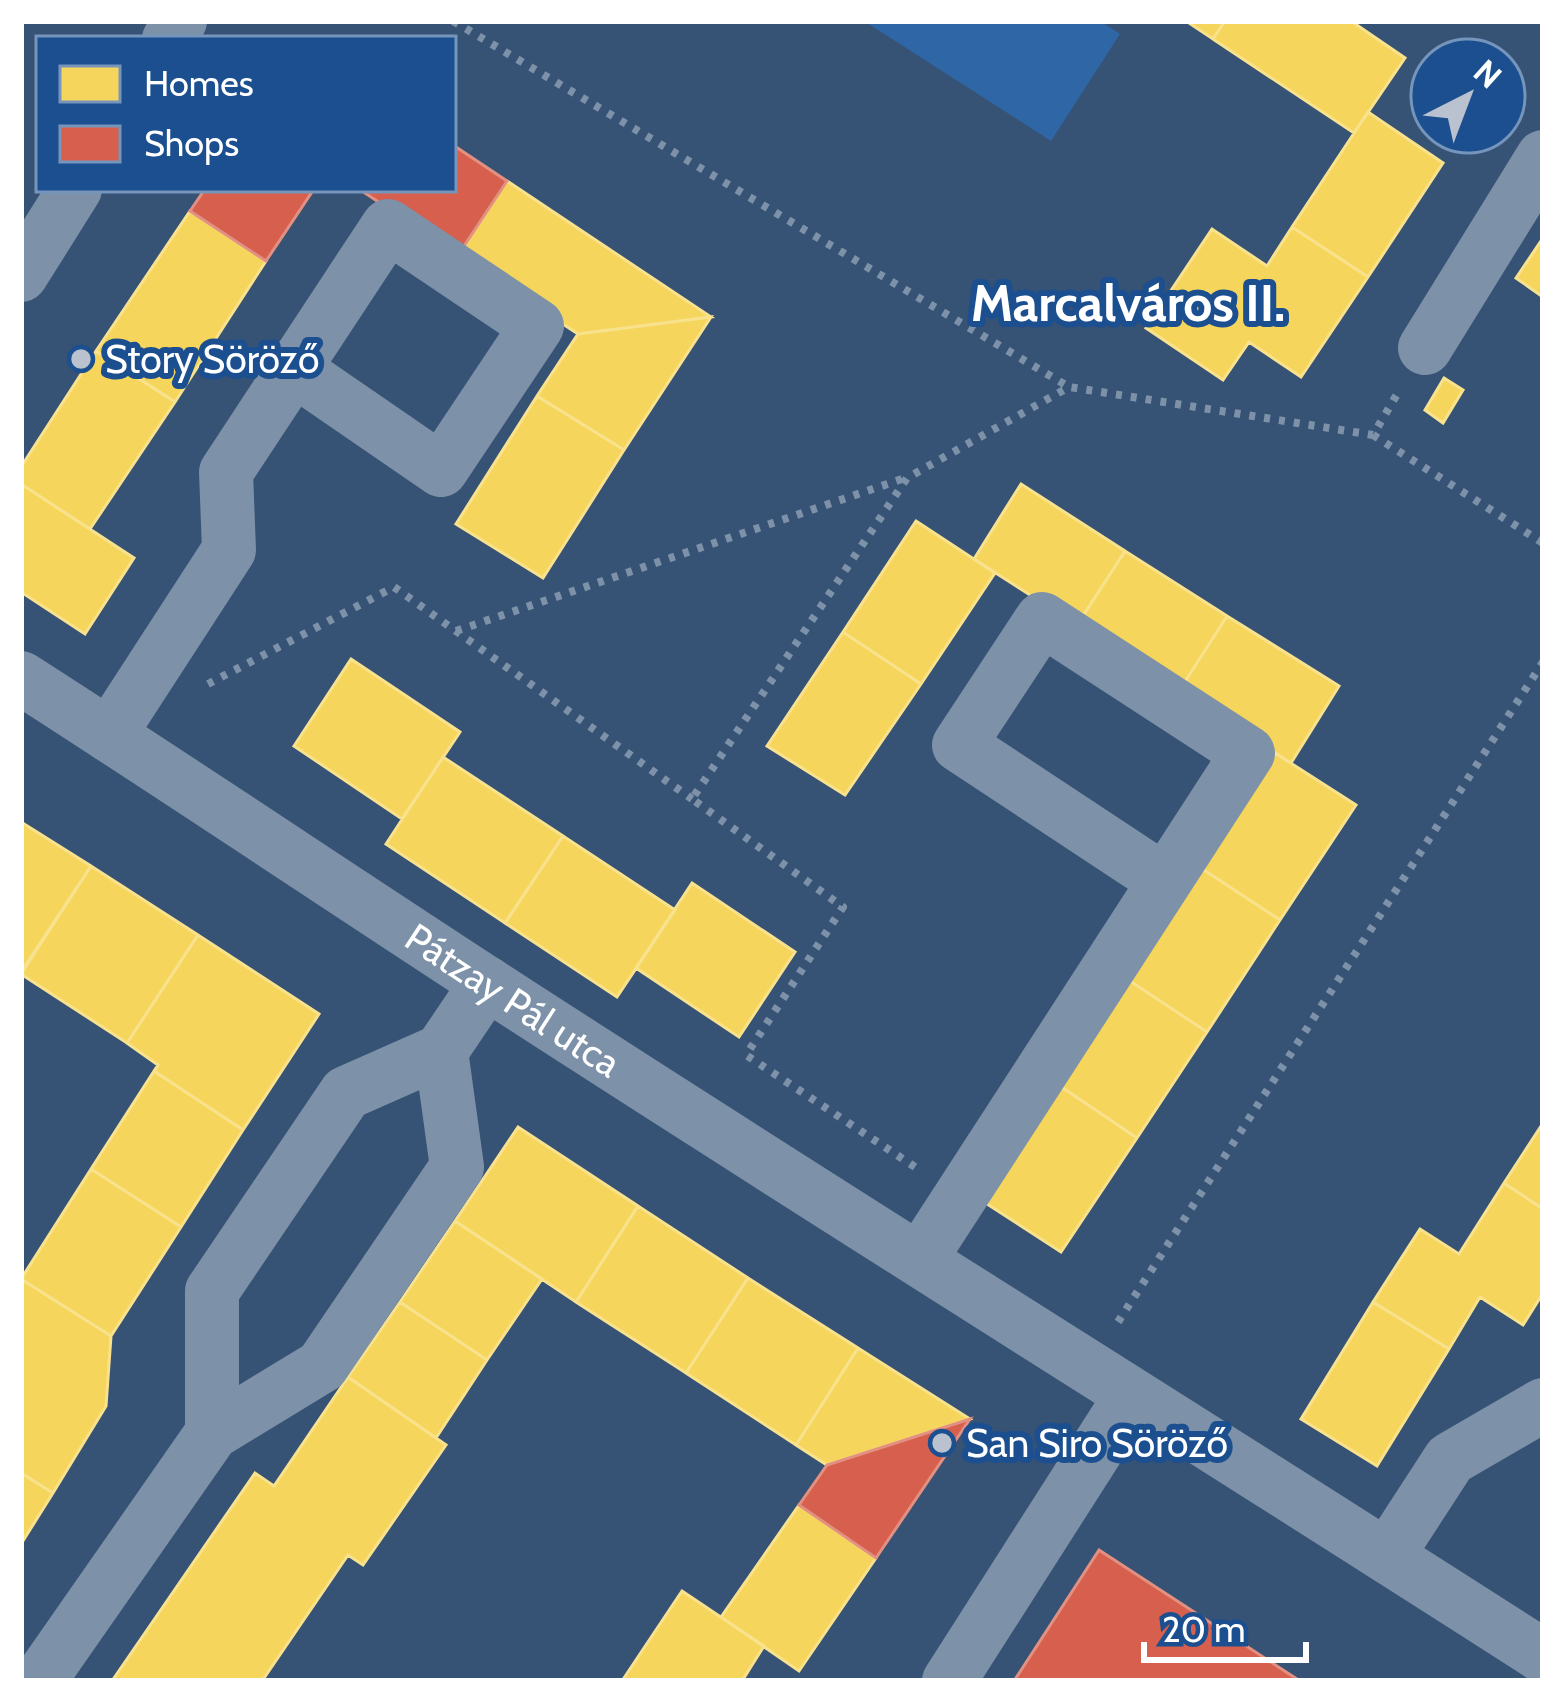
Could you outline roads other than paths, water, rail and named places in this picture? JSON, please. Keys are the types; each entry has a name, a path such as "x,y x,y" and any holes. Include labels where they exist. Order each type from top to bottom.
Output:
{"street":[{"path":"1425,348 1543,157"},
{"path":"21,275 73,192"},
{"path":"109,735 229,550 226,472 388,226 537,326 441,470 294,369"},
{"path":"920,1259 1248,753 1042,619 959,745 1165,880"},
{"name":"Pátzay Pál utca","path":"21,679 487,983 1543,1656"},
{"path":"212,1433 212,1291 346,1093 441,1051 487,983"},
{"path":"39,1681 212,1433 322,1366 457,1167 441,1051"},
{"path":"949,1681 1110,1381"},
{"path":"1387,1556 1450,1459 1543,1405"},
{"path":"1537,1681 1543,1672"}],"place":[{"name":"Story Söröző","path":"81,359"},
{"name":"San Siro Söröző","path":"942,1443"}],"district":[{"name":"Marcalváros II.","path":"1128,303"}]}
